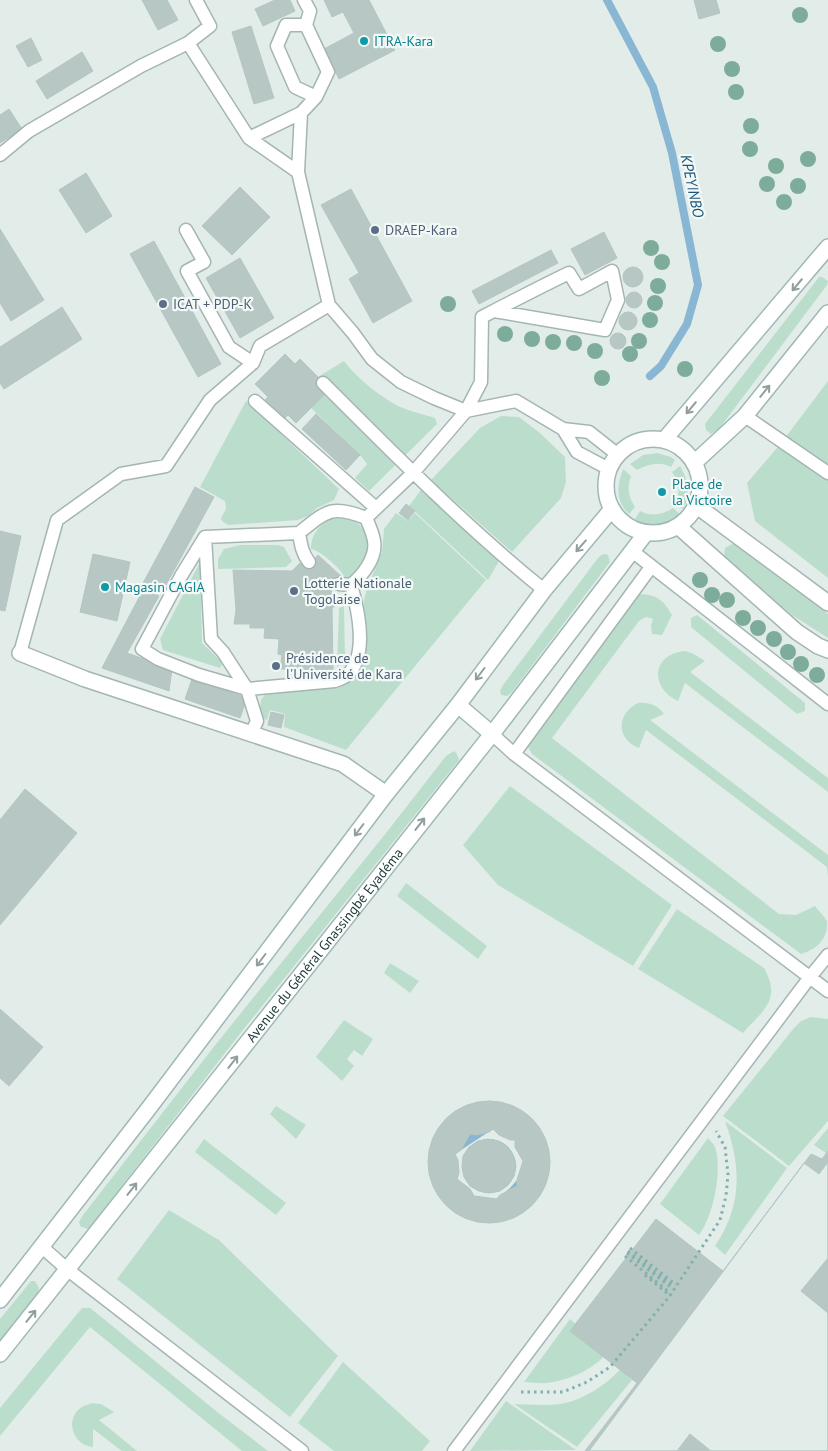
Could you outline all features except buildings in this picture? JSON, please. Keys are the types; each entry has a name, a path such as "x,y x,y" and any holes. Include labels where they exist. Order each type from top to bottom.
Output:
{"main road":[{"path":"664,440 826,255"},
{"path":"694,463 745,416 828,313"},
{"path":"651,439 664,440 676,445 687,453 700,477 701,492 697,506 689,518 679,526 668,532 658,534 646,533 633,529 621,521 612,510 606,483 609,469 618,455 628,447 639,441 651,439"},
{"path":"697,506 828,603"},
{"path":"0,1300 149,1108 386,794 458,705 544,590 612,510"},
{"path":"679,526 797,632 818,646 828,650"},
{"name":"Avenue du Général Gnassingbé Eyadéma","path":"0,1354 492,734 646,533"},
{"path":"20,653 85,680 343,764 386,794"},
{"path":"458,705 492,734"}],"lane":[{"path":"0,154 29,131 142,66 188,43 210,26 196,0"},
{"path":"249,138 301,114 316,97 328,72 306,25 310,11 304,0"},
{"path":"306,25 286,25 277,46 295,87 316,97"},
{"path":"188,43 249,138 298,172"},
{"path":"301,114 298,172 328,305 353,333 372,360 401,382 466,411 516,401 564,429 589,432 618,455"},
{"path":"186,230 204,262 187,271 229,347 253,363"},
{"path":"366,518 413,473 466,411 481,382 482,317 569,273 579,289 612,271 618,300 605,330 494,311"},
{"path":"20,653 57,520 121,474 166,466 210,400 253,363 260,346 328,305"},
{"path":"322,383 413,473 503,557 544,590"},
{"path":"255,401 376,508"},
{"path":"745,416 828,473"},
{"path":"564,429 577,452 609,469"},
{"path":"335,510 349,511 366,518 374,541 373,555 358,579 345,584 357,606 360,653 346,676 335,681 247,689 199,675 142,650 180,576 205,537 300,533 322,514 335,510"},
{"path":"300,533 301,546 309,562"},
{"path":"205,537 211,639 223,652 247,689 258,721 252,734"},
{"path":"632,551 828,704"},
{"path":"514,754 651,567"},
{"path":"492,734 514,754 828,991"},
{"path":"454,1451 828,955"},
{"path":"41,1246 68,1270 302,1451"}],"path":[{"path":"501,1388 526,1393 563,1392 587,1382 610,1367 669,1297 720,1220 726,1196 728,1174 725,1147 716,1130 704,1118"},
{"path":"672,1289 627,1253 672,1289"}],"green space":[{"path":"819,277 828,281 827,285 719,429 711,434 706,430 705,424"},
{"path":"344,361 362,380 383,397 402,408 435,418 437,424 369,491 355,478 367,464 311,408 324,395 315,386 321,381 318,377"},
{"path":"828,381 828,578 755,521 747,483 782,442"},
{"path":"246,401 339,489 334,500 298,520 228,525 222,521 221,518 226,509 225,501 200,487"},
{"path":"501,416 519,417 540,433 565,457 566,482 561,498 512,552 431,480 480,428"},
{"path":"657,453 675,460 671,467 654,464 637,470 630,464 643,455"},
{"path":"680,466 688,487 686,503 683,509 675,504 678,487 672,472"},
{"path":"623,469 631,476 629,492 635,507 629,514 621,504 618,493"},
{"path":"421,490 499,561 488,580 409,506"},
{"path":"673,508 681,515 664,524 646,524 635,519 640,511 657,514"},
{"path":"396,513 408,521 415,513 486,580 346,750 284,727 285,714 270,710 267,720 259,717 261,700 267,692 309,688 338,688 357,673 364,600 382,552 384,529"},
{"path":"337,517 348,518 357,522 366,535 368,543 362,568 346,580 341,571 331,562 320,553 311,549 313,538 318,528"},
{"path":"734,543 739,544 828,614 828,638 792,615 726,561 724,556 725,548"},
{"path":"240,545 278,545 284,547 292,561 286,567 218,569 218,559 224,549"},
{"path":"605,554 608,555 610,562 512,692 507,696 501,695 500,691 503,685 598,558"},
{"path":"200,562 202,643 221,661 222,665 220,668 163,650 160,639"},
{"path":"636,594 658,598 672,615 662,635 652,634 651,626 653,619 646,617 639,621 552,738 779,914 796,915 815,906 826,920 827,928 823,939 811,950 801,954 532,754 527,745"},
{"path":"344,606 345,661 337,667 339,608"},
{"path":"697,615 805,703 805,711 797,714 691,627 691,618"},
{"path":"684,651 692,653 705,661 690,672 828,778 828,792 685,683 678,701 669,695 662,688 659,681 660,665 673,654"},
{"path":"638,703 646,703 659,708 664,714 650,720 828,855 828,877 827,867 646,730 639,748 631,744 623,733 623,720 626,713"},
{"path":"454,751 459,760 239,1035 90,1227 87,1229 80,1226 79,1222 83,1215 216,1044 446,756"},
{"path":"510,786 672,905 633,966 498,885 463,845"},
{"path":"406,883 487,946 478,959 397,896"},
{"path":"677,909 764,968 769,979 771,997 763,1011 743,1033 638,969"},
{"path":"390,963 419,981 410,993 384,973"},
{"path":"811,1017 828,1019 828,1121 789,1166 723,1116 794,1028 801,1021"},
{"path":"344,1020 373,1039 362,1056 354,1050 347,1059 354,1066 342,1081 316,1057"},
{"path":"276,1106 306,1125 296,1139 270,1114"},
{"path":"725,1121 787,1168 725,1255 715,1246 731,1215 735,1200 736,1169"},
{"path":"828,1128 828,1151 826,1153 814,1145"},
{"path":"708,1138 714,1146 717,1157 717,1180 709,1217 699,1235 660,1204"},
{"path":"204,1139 286,1203 276,1215 195,1152"},
{"path":"169,1210 219,1240 338,1356 290,1417 117,1279"},
{"path":"31,1281 35,1281 39,1288 38,1292 0,1341 0,1319"},
{"path":"82,1308 90,1308 268,1451 242,1451 90,1327 0,1436 0,1408"},
{"path":"570,1319 609,1351 589,1368 565,1379 547,1383 524,1382"},
{"path":"343,1362 430,1441 422,1451 334,1451 298,1423"},
{"path":"625,1364 633,1369 628,1377 632,1380 577,1447 514,1404 554,1405 578,1399 596,1390 612,1378"},
{"path":"506,1401 576,1450 470,1451"},
{"path":"92,1403 101,1404 114,1412 99,1420 137,1451 122,1451 93,1429 93,1447 81,1443 74,1433 72,1421 78,1410"}],"water":[{"path":"485,1112 504,1115 515,1120 524,1128 536,1150 537,1162 533,1185 526,1196 507,1210 485,1213 464,1206 447,1191 438,1171 438,1161 439,1150 449,1130 466,1117","holes":["493,1129 499,1135 515,1140 515,1147 523,1161 517,1180 497,1199 474,1196 470,1189 457,1179 459,1173 455,1154"]},
{"path":"489,1139 499,1141 508,1147 514,1156 516,1166 514,1176 508,1185 499,1191 489,1193 479,1191 470,1185 464,1176 462,1166 464,1156 470,1147 479,1141"}],"waterway":[{"name":"KPEYINBO","path":"607,0 653,87 672,153 698,285 687,324 661,366 650,376"}],"place":[{"name":"ITRA-Kara","path":"364,41"},
{"name":"DRAEP-Kara","path":"375,230"},
{"name":"ICAT + PDP-K","path":"163,304"},
{"name":"Place de la Victoire","path":"662,492"},
{"name":"Magasin CAGIA","path":"105,587"},
{"name":"Lotterie Nationale Togolaise","path":"294,591"},
{"name":"Présidence de l'Université de Kara","path":"276,666"}]}
